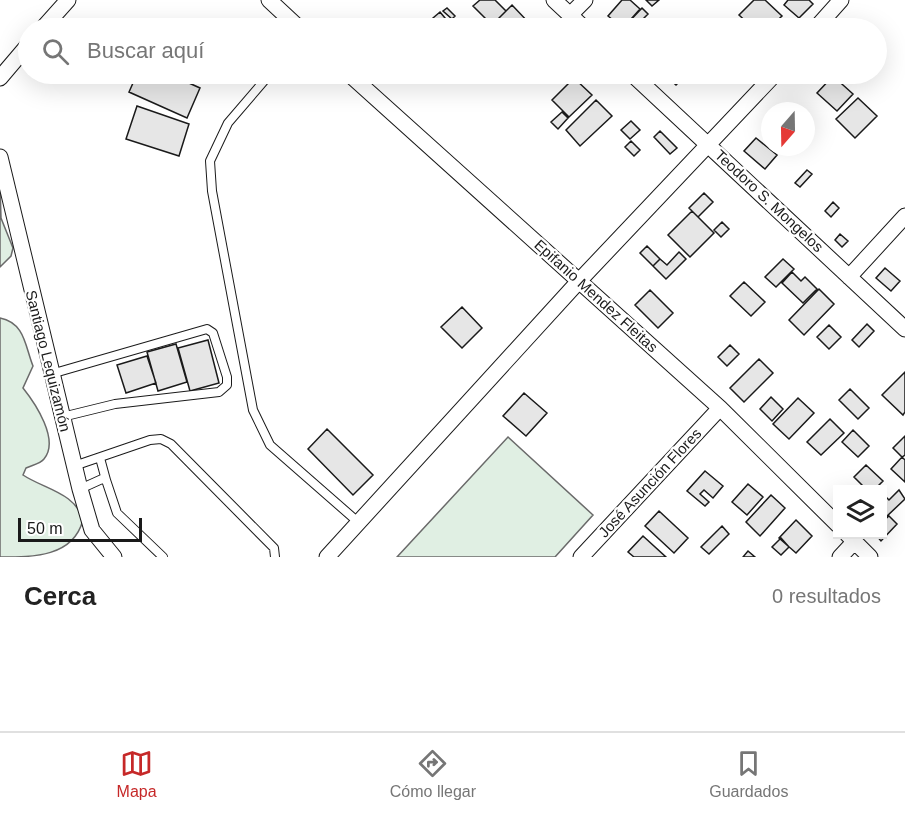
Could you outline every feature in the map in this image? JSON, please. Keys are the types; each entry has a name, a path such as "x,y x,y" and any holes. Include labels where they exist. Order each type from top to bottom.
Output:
{"street":[{"path":"52,18 68,0"},
{"path":"269,0 288,18"},
{"path":"554,0 573,18"},
{"path":"570,15 585,0"},
{"path":"825,18 841,0"},
{"path":"0,78 18,57"},
{"name":"Epifanio Mendez Fleitas","path":"360,84 720,408 833,521"},
{"name":"Teodoro S. Mongelos","path":"643,84 905,329"},
{"path":"327,557 579,281 766,84"},
{"name":"Santiago Lequizamón","path":"0,157 80,489 92,530 114,557"},
{"path":"849,277 905,216"},
{"name":"José Asunción Flores","path":"581,557 720,408"},
{"path":"840,557 850,539"},
{"path":"852,539 870,557"}],"lane":[{"path":"261,84 228,123 210,161 212,191 253,410 270,445 358,522"},
{"path":"51,374 207,329 213,333 227,377 227,386 219,392 115,404 62,417"},
{"path":"74,466 150,440 161,439 171,444 274,548 275,557"},
{"path":"100,458 117,513 163,557"},
{"path":"80,489 102,479 106,480"}],"green space":[{"path":"0,185 1,218 13,248 11,256 0,267"},
{"path":"0,318 15,325 23,336 33,366 23,388 34,403 48,432 48,451 44,459 26,468 23,475 74,504 83,520 71,541 61,548 39,555 0,557"},
{"path":"508,437 593,515 555,557 397,557"}],"building":[{"path":"480,0 495,0 506,11 499,18 485,18 473,6"},
{"path":"622,0 630,0 640,9 632,18 608,16"},
{"path":"646,0 659,0 652,6"},
{"path":"754,0 765,0 782,16 780,18 742,18 739,15"},
{"path":"788,0 809,0 813,4 799,18 784,5"},
{"path":"512,5 524,18 499,18"},
{"path":"447,8 455,16 451,18 443,11"},
{"path":"642,8 648,14 644,18 633,18"},
{"path":"440,12 445,18 433,18"},
{"path":"133,84 191,84 200,88 187,118 129,92"},
{"path":"568,84 580,84 592,95 569,117 552,100"},
{"path":"825,84 842,84 853,94 837,111 817,93"},
{"path":"858,98 877,116 855,138 836,119"},
{"path":"596,100 612,116 580,146 566,130"},
{"path":"137,106 189,124 179,156 126,139"},
{"path":"562,112 568,118 558,129 551,122"},
{"path":"631,121 640,130 630,139 621,130"},
{"path":"660,131 677,148 670,154 654,137"},
{"path":"756,138 761,142 761,156 776,156 765,169 744,151"},
{"path":"631,141 640,150 634,156 625,147"},
{"path":"807,170 812,174 800,187 795,183"},
{"path":"704,193 713,202 698,217 689,208"},
{"path":"833,202 839,208 831,217 825,211"},
{"path":"692,211 714,233 690,257 668,235"},
{"path":"722,222 729,229 721,237 714,230"},
{"path":"840,234 848,241 842,247 835,240"},
{"path":"647,246 660,259 653,266 640,253"},
{"path":"679,252 686,259 666,279 653,266 660,259 667,265"},
{"path":"783,259 794,269 776,287 765,277"},
{"path":"885,268 900,281 891,291 876,278"},
{"path":"792,272 801,281 805,277 817,289 803,303 782,283"},
{"path":"744,282 765,302 751,316 730,296"},
{"path":"819,289 834,304 804,335 789,320"},
{"path":"650,290 673,313 658,328 635,305"},
{"path":"462,307 482,328 462,348 441,327"},
{"path":"867,324 874,331 859,347 852,340"},
{"path":"829,325 841,337 829,349 817,337"},
{"path":"208,340 219,383 190,391 178,348"},
{"path":"176,344 187,382 158,391 147,352"},
{"path":"730,345 739,354 727,366 718,357"},
{"path":"147,356 156,383 126,393 117,365"},
{"path":"759,359 773,373 744,402 730,388"},
{"path":"905,372 905,412 903,415 882,395"},
{"path":"850,389 869,408 858,419 839,400"},
{"path":"524,393 547,413 526,436 503,416"},
{"path":"771,397 783,409 772,421 760,409"},
{"path":"798,398 814,413 789,439 773,424"},
{"path":"830,419 844,433 821,455 807,442"},
{"path":"327,429 373,475 353,495 308,449"},
{"path":"853,430 869,446 858,457 842,442"},
{"path":"905,436 905,455 902,457 893,448"},
{"path":"902,457 905,460 905,482 891,469"},
{"path":"866,465 883,481 879,485 862,485 854,477"},
{"path":"705,471 723,486 713,498 704,490 700,494 709,502 705,506 687,491"},
{"path":"748,484 763,497 747,515 732,502"},
{"path":"899,490 905,499 887,516 887,498 889,500"},
{"path":"771,495 785,508 760,536 746,522"},
{"path":"659,511 688,538 674,553 645,526"},
{"path":"889,516 897,524 887,535 887,518"},
{"path":"796,520 812,536 796,553 779,538"},
{"path":"722,526 729,534 709,554 701,547"},
{"path":"643,536 666,557 634,557 628,552"},
{"path":"781,538 789,547 781,555 772,547"},
{"path":"748,551 755,557 743,557"}]}
